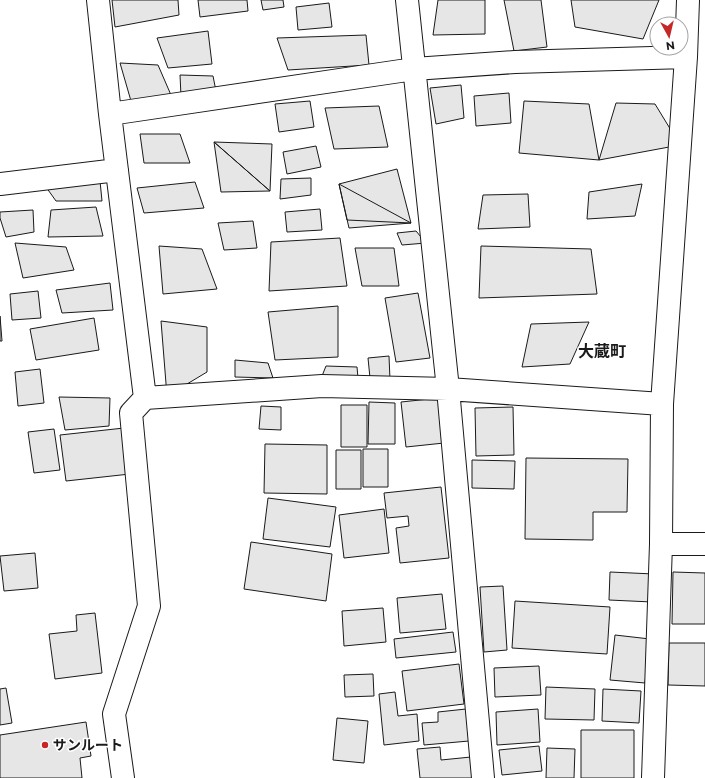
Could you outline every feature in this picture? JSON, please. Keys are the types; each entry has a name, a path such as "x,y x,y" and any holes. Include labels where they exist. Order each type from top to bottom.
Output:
{"street":[{"path":"98,0 110,114 145,398"},
{"path":"407,0 448,389 483,778"},
{"path":"653,778 661,544 662,404 686,57 688,0"},
{"path":"110,114 414,69 515,62 686,57"},
{"path":"0,184 117,170"},
{"path":"123,778 114,714 149,606 132,413 145,398 322,386 448,389 662,404"},
{"path":"661,544 705,544"}],"building":[{"path":"112,0 178,0 179,15 115,27"},
{"path":"198,0 247,0 248,11 200,17"},
{"path":"261,0 283,0 284,7 263,10"},
{"path":"438,0 485,0 485,34 433,35"},
{"path":"504,0 541,0 547,47 514,51"},
{"path":"571,0 659,0 652,16 649,16 649,24 643,39 575,27"},
{"path":"329,3 332,27 298,30 296,7"},
{"path":"208,31 212,64 168,68 157,38"},
{"path":"366,35 369,65 288,70 277,38"},
{"path":"120,63 158,65 171,95 131,101"},
{"path":"180,75 213,76 216,91 181,96"},
{"path":"461,85 464,118 436,124 430,88"},
{"path":"509,93 511,123 476,126 474,96"},
{"path":"310,101 314,127 279,132 275,104"},
{"path":"524,101 589,104 599,160 519,153"},
{"path":"616,103 655,104 680,145 599,160"},
{"path":"379,106 388,147 334,149 325,108"},
{"path":"140,134 180,134 190,163 144,163"},
{"path":"214,142 272,144 270,191"},
{"path":"214,142 270,191 221,192"},
{"path":"316,146 321,167 287,174 283,152"},
{"path":"397,169 411,223 349,228 339,184"},
{"path":"311,178 311,195 280,199 281,179"},
{"path":"100,181 102,201 56,201 46,187"},
{"path":"195,182 204,208 144,213 137,188"},
{"path":"339,184 411,223 347,220"},
{"path":"642,184 635,216 587,219 589,192"},
{"path":"528,194 530,227 478,229 483,195"},
{"path":"96,207 103,236 48,237 51,210"},
{"path":"320,209 322,230 287,232 285,212"},
{"path":"33,210 34,232 6,237 0,218 0,212"},
{"path":"253,221 257,248 224,250 218,223"},
{"path":"416,231 426,243 402,245 397,233"},
{"path":"340,238 347,286 269,291 271,242"},
{"path":"15,243 66,247 74,270 23,278"},
{"path":"159,246 202,249 217,289 163,294"},
{"path":"481,246 591,249 597,294 479,298"},
{"path":"355,248 394,248 399,286 362,286"},
{"path":"110,283 113,310 62,313 56,290"},
{"path":"38,291 41,318 12,320 10,294"},
{"path":"418,293 430,358 396,362 385,298"},
{"path":"338,306 338,357 275,360 268,312"},
{"path":"0,316 2,341 0,341"},
{"path":"94,318 99,350 36,360 30,329"},
{"path":"161,321 207,327 207,372 167,396"},
{"path":"589,322 570,364 522,367 531,324"},
{"path":"389,356 390,380 370,378 368,358"},
{"path":"235,360 268,363 273,378 235,377"},
{"path":"326,366 357,367 358,378 322,376"},
{"path":"40,369 44,403 18,406 15,372"},
{"path":"59,397 110,398 109,426 65,430"},
{"path":"439,398 444,443 406,447 401,402"},
{"path":"369,402 395,403 395,444 368,444"},
{"path":"341,405 367,405 367,447 341,447"},
{"path":"261,406 281,407 281,430 259,429"},
{"path":"513,407 514,455 476,456 475,408"},
{"path":"124,428 130,474 66,481 60,435"},
{"path":"54,429 60,470 34,473 28,432"},
{"path":"265,444 327,445 327,494 264,493"},
{"path":"363,449 388,449 388,487 363,487"},
{"path":"336,450 361,450 361,489 336,489"},
{"path":"526,458 628,459 627,512 593,512 593,540 525,539"},
{"path":"472,460 515,461 514,489 472,488"},
{"path":"441,487 449,558 400,563 396,528 409,526 408,516 387,518 384,493"},
{"path":"268,498 336,507 330,547 263,539"},
{"path":"384,509 389,553 344,558 339,515"},
{"path":"251,542 332,554 326,601 244,589"},
{"path":"35,553 38,588 4,591 0,556"},
{"path":"610,572 654,574 652,602 609,600"},
{"path":"673,572 705,573 705,624 672,624"},
{"path":"503,586 507,650 484,652 480,587"},
{"path":"442,594 446,629 400,633 397,598"},
{"path":"515,601 610,607 607,654 512,648"},
{"path":"383,608 386,642 344,646 342,611"},
{"path":"95,613 102,673 55,679 49,634 77,631 76,615"},
{"path":"453,632 456,652 396,658 394,639"},
{"path":"615,635 650,639 645,683 610,680"},
{"path":"669,643 705,643 705,686 668,685"},
{"path":"459,664 464,704 407,711 402,671"},
{"path":"539,666 541,695 495,697 494,668"},
{"path":"373,674 374,696 345,697 344,675"},
{"path":"546,687 595,689 594,720 545,719"},
{"path":"6,688 12,723 0,725 0,689"},
{"path":"603,689 641,691 639,723 602,721"},
{"path":"395,692 398,716 417,714 419,741 384,745 379,694"},
{"path":"466,709 469,741 424,745 422,723 438,722 438,712"},
{"path":"538,709 540,742 497,745 496,712"},
{"path":"337,718 368,721 364,763 333,760"},
{"name":"サンルート","path":"86,722 91,756 80,758 82,778 0,778 0,735"},
{"path":"581,730 634,730 634,778 581,778"},
{"path":"539,746 542,771 502,775 499,750"},
{"path":"440,747 441,760 471,757 473,778 420,778 417,749"},
{"path":"547,748 575,749 574,778 546,778"}],"place":[{"name":"サンルート","path":"45,745"}],"district":[{"name":"大蔵町","path":"602,351"}]}
